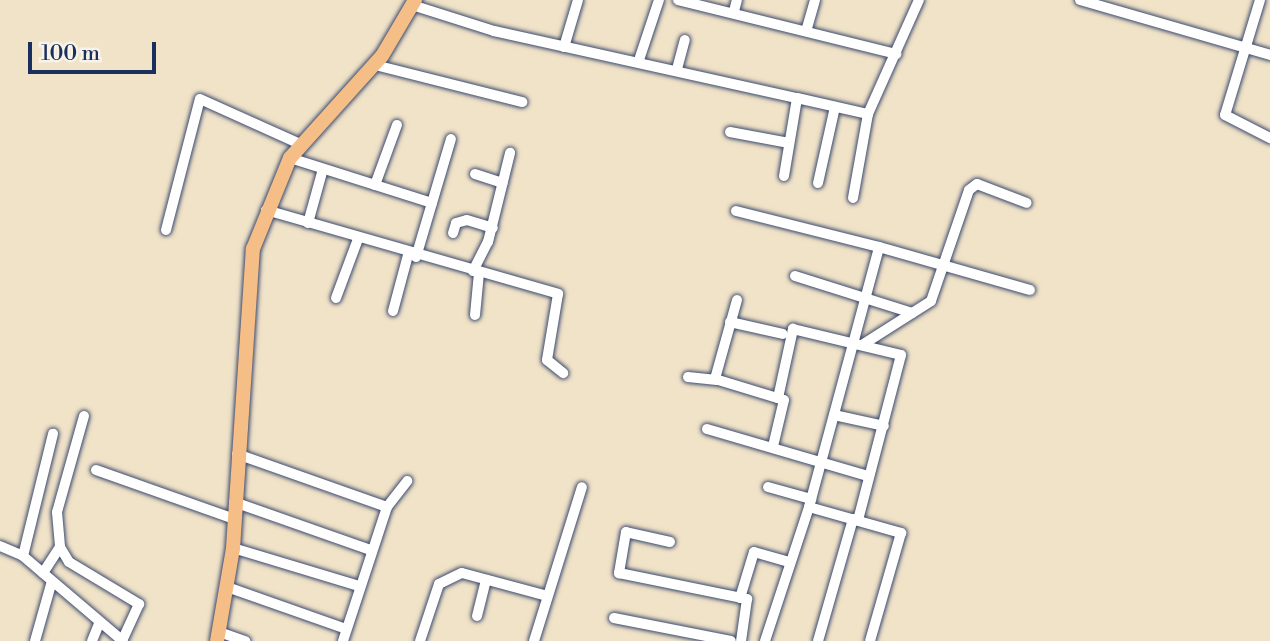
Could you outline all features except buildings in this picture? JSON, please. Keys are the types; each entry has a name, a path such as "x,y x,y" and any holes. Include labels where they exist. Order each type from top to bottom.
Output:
{"main road":[{"path":"218,637 233,548 237,454 247,381 246,284 266,210 290,158 375,65 413,3"}],"street":[{"path":"564,47 578,0"},
{"path":"639,60 659,0"},
{"path":"678,0 807,28 897,54"},
{"path":"734,11 737,0"},
{"path":"807,28 815,0"},
{"path":"853,198 868,114 919,0"},
{"path":"1080,0 1270,55"},
{"path":"1260,0 1224,115 1270,138"},
{"path":"413,3 564,47 639,60 868,114"},
{"path":"677,69 685,40"},
{"path":"375,65 522,102"},
{"path":"783,176 797,98"},
{"path":"166,230 200,99 300,144"},
{"path":"818,183 835,107"},
{"path":"375,185 397,125"},
{"path":"730,132 789,143"},
{"path":"393,311 432,203 451,139"},
{"path":"475,315 476,272 493,228 510,153"},
{"path":"290,158 432,203"},
{"path":"308,223 323,169"},
{"path":"475,174 503,183"},
{"path":"858,344 931,301 946,266 970,190 977,184 1027,203"},
{"path":"266,210 412,256 558,294 547,360 562,373"},
{"path":"736,211 879,247 1030,290"},
{"path":"453,233 456,223 467,220 493,228"},
{"path":"336,298 358,239"},
{"path":"765,641 858,344 866,296 879,247"},
{"path":"795,276 866,296 912,313"},
{"path":"718,380 737,300"},
{"path":"730,322 783,334"},
{"path":"778,398 793,329 902,356 884,426 818,641"},
{"path":"688,377 718,380 784,400 773,446"},
{"path":"834,415 884,426"},
{"path":"0,546 23,556 122,641 139,604 69,562 60,547 57,512 84,416"},
{"path":"707,429 822,460 868,476"},
{"path":"23,556 53,433"},
{"path":"237,454 387,507"},
{"path":"96,470 234,519"},
{"path":"342,641 370,550 387,507 407,481"},
{"path":"534,641 582,487"},
{"path":"768,487 901,533 870,641"},
{"path":"234,502 370,550"},
{"path":"670,542 626,532 619,573 747,599 741,641"},
{"path":"43,573 60,547"},
{"path":"233,548 359,586"},
{"path":"740,598 754,552 789,562"},
{"path":"424,640 439,584 462,573 547,596"},
{"path":"477,616 486,580"},
{"path":"35,641 52,581"},
{"path":"228,587 346,629"},
{"path":"614,618 731,641"},
{"path":"92,641 99,624"},
{"path":"218,637 245,641"}]}
